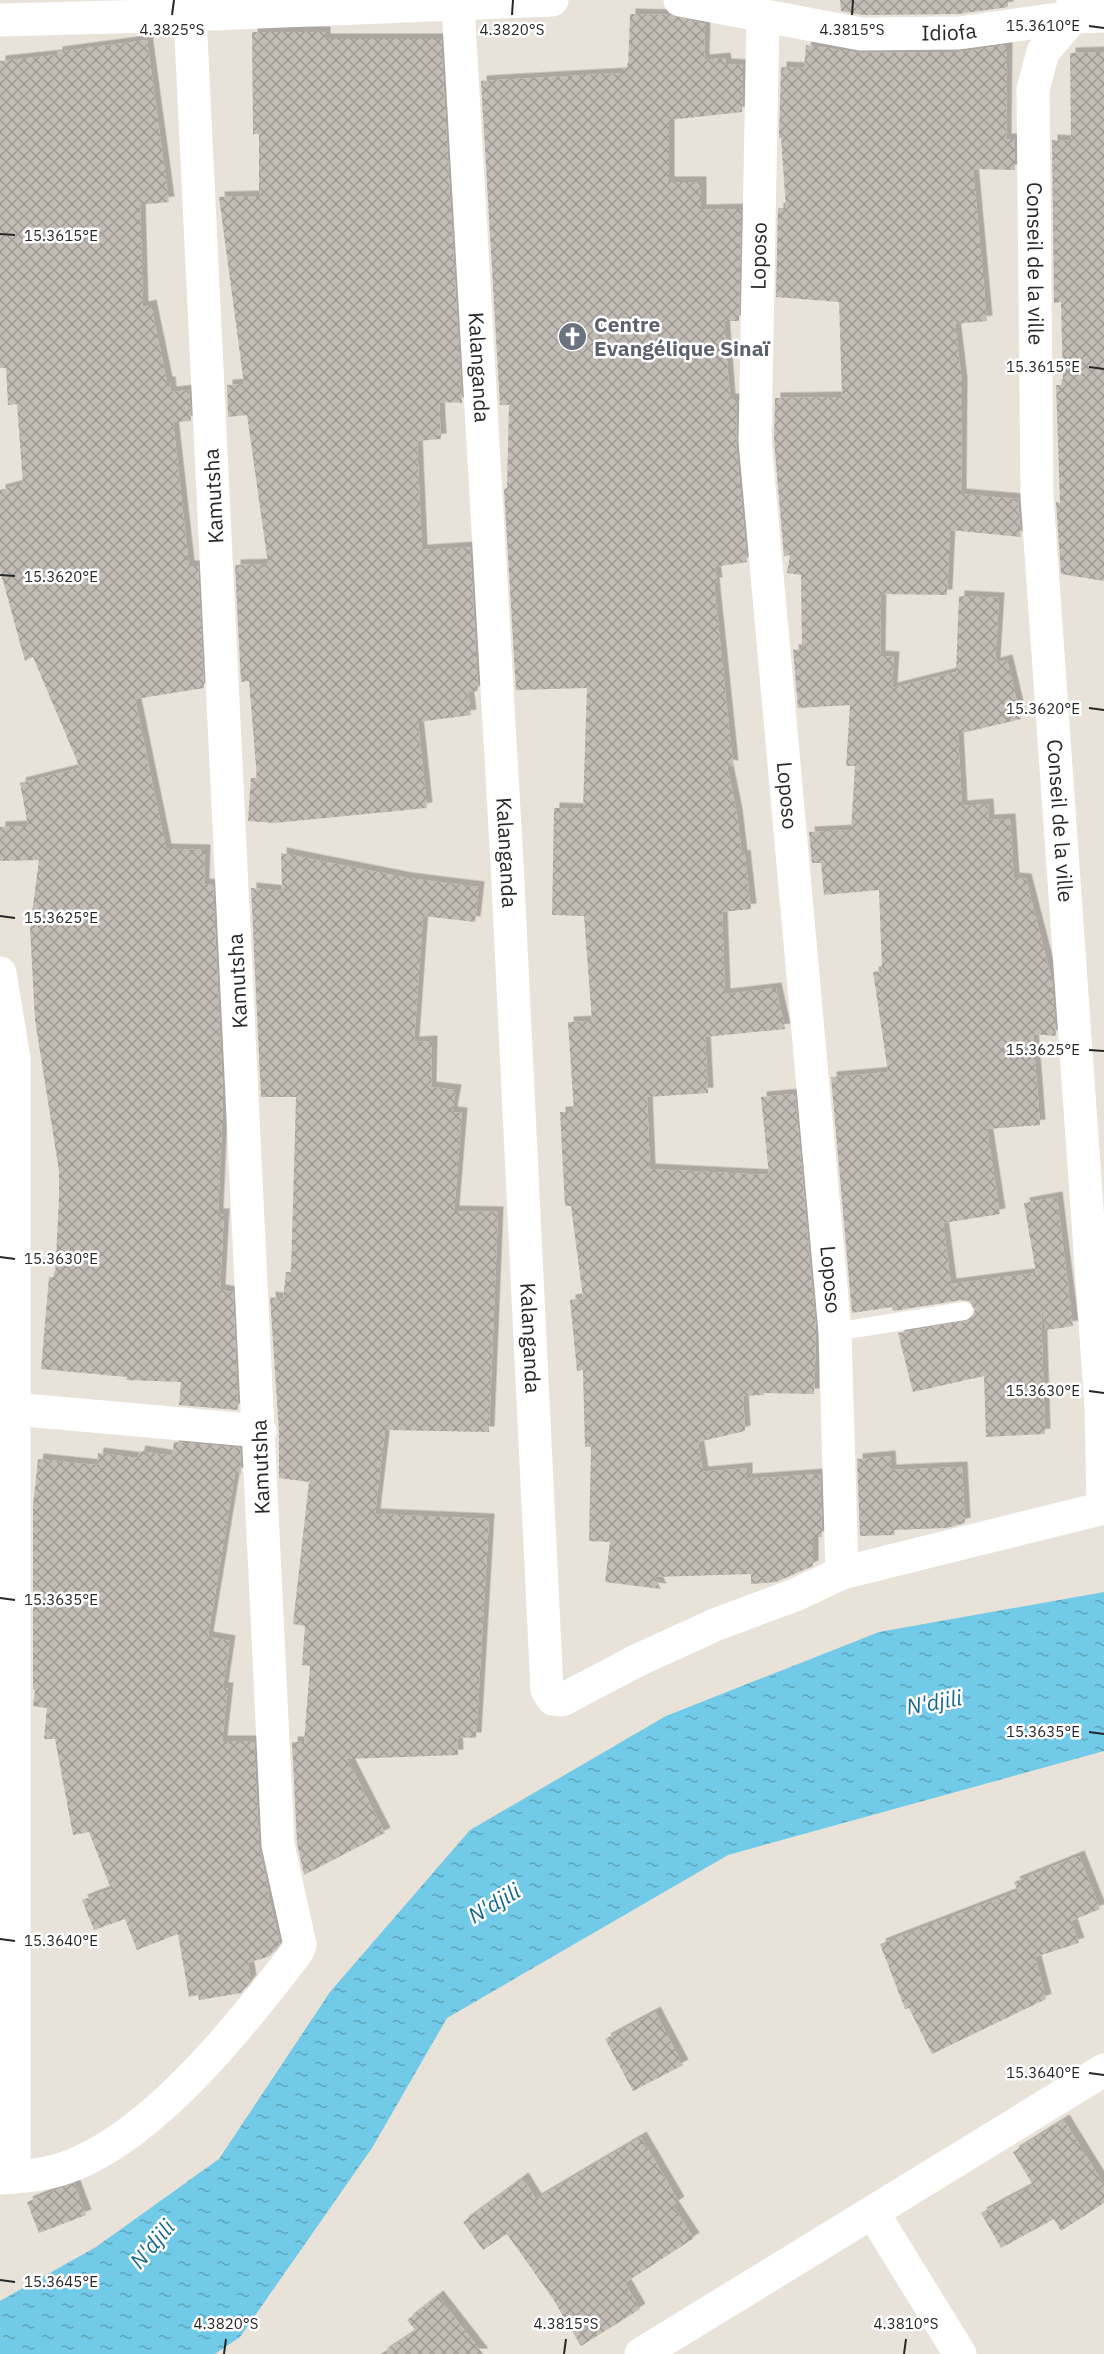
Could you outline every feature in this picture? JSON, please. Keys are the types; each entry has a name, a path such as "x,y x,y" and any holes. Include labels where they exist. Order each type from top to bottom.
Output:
{"street":[{"path":"0,20 190,15 552,0"},
{"name":"Idiofa","path":"680,0 861,34 959,33 1083,11"},
{"name":"Kalanganda","path":"458,4 507,863 547,1690 553,1699 562,1700 638,1660 717,1624 795,1595 842,1573"},
{"name":"Conseil de la ville","path":"1083,11 1043,52 1033,89 1037,497 1101,1407 1104,1508"},
{"name":"Kamutsha","path":"7,2178 52,2172 94,2155 135,2128 191,2078 249,2014 300,1945 278,1845 260,1431 190,15"},
{"name":"Loposo","path":"763,15 755,441 835,1332 842,1573"},
{"path":"0,973 7,1058 14,1409 7,1952 7,2178"},
{"path":"14,1409 260,1431"},
{"path":"842,1573 1104,1508"},
{"path":"641,2354 1104,2070"},
{"path":"873,2213 960,2354"}],"lane":[{"path":"835,1332 964,1311"}],"water":[{"name":"N'djili","path":"1104,1592 1104,1751 728,1855 447,2018 372,2148 240,2337 215,2354 0,2354 0,2301 96,2247 219,2159 330,1992 470,1830 666,1716 879,1632"}],"building":[{"path":"840,0 1008,0 1008,7 958,14 863,15 841,11"},
{"path":"630,14 670,15 705,24 704,60 725,58 726,64 743,65 742,112 669,120 669,182 701,182 701,210 741,209 739,321 724,321 730,399 737,399 736,443 747,562 715,567 717,583 714,583 733,766 727,765 737,814 742,856 745,855 751,909 722,912 725,994 776,988 785,1029 705,1037 708,1093 647,1097 650,1169 769,1175 761,1097 795,1094 816,1330 814,1394 764,1393 764,1395 743,1396 745,1431 698,1442 703,1472 747,1468 747,1479 820,1474 822,1537 813,1537 813,1566 776,1582 751,1584 751,1574 655,1577 661,1589 605,1582 610,1542 589,1541 591,1447 585,1447 583,1370 577,1371 570,1300 583,1298 571,1206 565,1206 560,1112 574,1112 568,1022 592,1021 584,916 552,915 554,808 583,809 587,688 516,690 504,489 507,488 509,405 500,405 481,81 622,73 622,68 628,68"},
{"path":"252,32 325,32 325,39 441,39 462,403 439,402 441,439 417,441 422,550 470,547 478,691 468,692 471,715 418,722 427,808 274,823 248,821 251,778 257,778 249,681 241,682 235,565 268,564 247,415 228,417 227,385 244,384 219,197 259,196 259,134 253,134"},
{"path":"147,40 169,202 140,205 143,307 151,305 171,392 189,390 191,421 173,422 189,566 198,566 204,688 135,699 166,849 205,850 204,884 213,885 223,1097 218,1214 224,1214 220,1290 233,1292 238,1410 179,1405 181,1382 126,1380 127,1377 41,1369 49,1277 55,1277 59,1171 35,1020 30,928 39,860 0,861 0,827 28,826 20,783 80,768 33,657 25,661 0,570 0,490 23,484 17,404 8,405 6,368 0,368 0,61 57,55 57,52"},
{"path":"806,45 861,53 959,52 1007,45 1006,139 1015,139 1015,170 973,169 987,321 955,324 962,383 961,494 1018,499 1021,537 950,530 947,595 881,594 880,656 894,657 892,688 956,672 959,596 999,598 995,663 1007,660 1021,719 958,734 962,806 988,804 989,820 1010,819 1014,878 1026,879 1052,981 1056,1036 1033,1034 1040,1125 987,1129 1000,1214 943,1223 951,1284 1036,1273 1024,1203 1057,1197 1073,1326 1046,1330 1041,1308 1045,1434 986,1437 984,1376 913,1392 898,1333 971,1320 975,1310 969,1301 962,1300 893,1311 892,1307 852,1313 831,1077 888,1072 873,972 882,971 879,890 824,895 821,863 812,863 809,832 851,830 855,766 846,766 850,705 798,708 793,650 802,649 801,575 787,573 790,555 784,556 774,440 775,398 842,397 839,302 776,297 778,208 786,208 781,138 779,138 781,67 804,68"},
{"path":"1104,52 1104,581 1061,574 1056,502 1060,503 1056,385 1063,385 1061,302 1054,303 1052,140 1071,141 1070,53"},
{"path":"281,853 407,878 479,887 475,922 423,916 414,1042 432,1041 431,1087 456,1090 452,1112 462,1113 454,1211 498,1212 489,1432 385,1430 375,1514 489,1519 476,1738 457,1737 458,1755 347,1759 385,1833 304,1875 297,1843 292,1742 304,1742 310,1666 302,1665 305,1626 293,1624 309,1482 279,1478 279,1432 270,1297 283,1299 286,1272 291,1272 296,1097 261,1097 251,888 282,891"},
{"path":"174,1442 240,1448 241,1474 235,1473 208,1637 230,1641 223,1688 228,1688 222,1741 254,1741 259,1846 280,1943 270,1956 248,1963 251,1980 241,1993 199,2000 198,1995 189,1997 178,1934 137,1950 125,1919 94,1930 82,1900 111,1889 89,1832 73,1835 55,1739 44,1739 47,1708 33,1706 35,1690 33,1689 33,1506 38,1459 97,1465 98,1453 138,1458 140,1451 172,1456"},
{"path":"890,1456 891,1470 962,1467 965,1523 947,1528 894,1530 895,1535 860,1536 857,1459"},
{"path":"1079,1856 1100,1909 1071,1921 1079,1943 1035,1957 1046,1999 932,2054 909,2008 905,2009 880,1944 1018,1891 1014,1882"},
{"path":"655,2012 683,2065 633,2091 605,2039"},
{"path":"1064,2120 1104,2185 1104,2203 1061,2231 1054,2219 1001,2248 981,2213 1033,2185 1013,2152"},
{"path":"641,2137 679,2202 673,2206 694,2238 625,2283 640,2309 581,2346 553,2299 507,2234 483,2250 463,2222 523,2178 536,2199"},
{"path":"74,2183 86,2215 39,2233 27,2202"},
{"path":"438,2296 483,2354 381,2354 416,2331 407,2320"}],"place":[{"name":"Centre Evangélique Sinaï","path":"573,337"}]}
